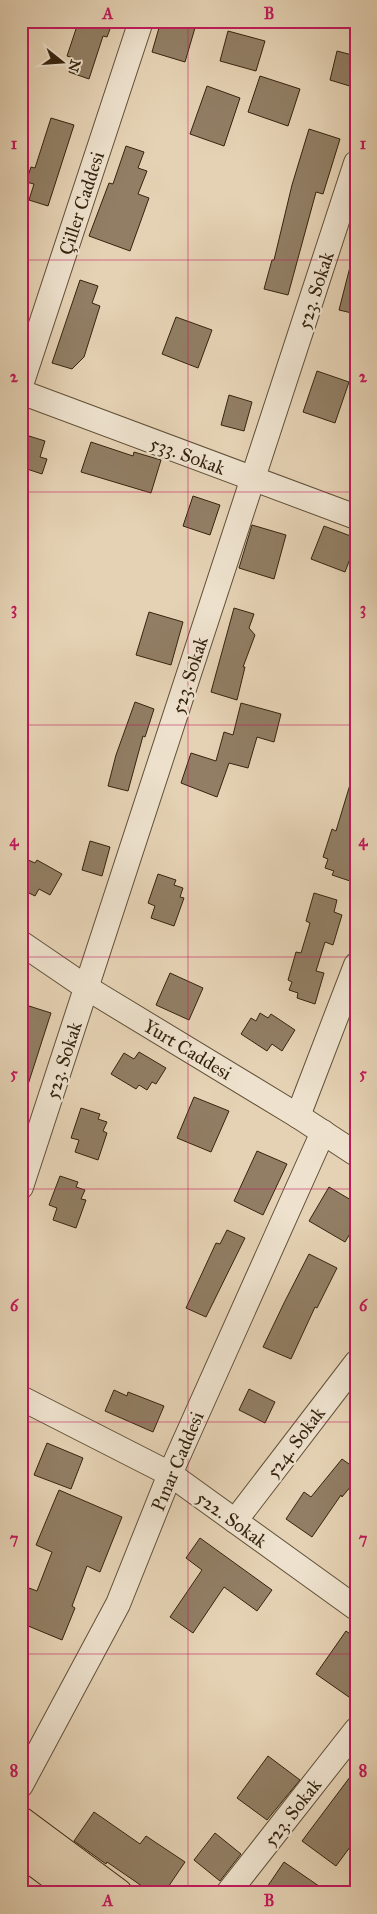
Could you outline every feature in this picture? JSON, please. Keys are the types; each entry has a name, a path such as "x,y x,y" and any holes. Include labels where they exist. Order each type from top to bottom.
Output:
{"main road":[{"path":"21,1821 118,1893"},
{"path":"21,1852 76,1893"}],"street":[{"name":"Çiller Caddesi","path":"21,385 141,21"},
{"name":"523. Sokak","path":"21,1187 356,163"},
{"name":"533. Sokak","path":"21,392 356,517"},
{"name":"Yurt Caddesi","path":"21,943 87,988 298,1116 356,1154"},
{"path":"298,1116 353,978"},
{"name":"Pınar Caddesi","path":"21,1785 118,1604 170,1474 323,1132"},
{"name":"524. Sokak","path":"235,1521 356,1363"},
{"name":"522. Sokak","path":"21,1398 170,1474 356,1608"},
{"name":"523. Sokak","path":"228,1893 356,1730"}],"building":[{"path":"68,21 113,21 107,37 103,36 89,79 69,72 73,58 67,56 77,26 68,23"},
{"path":"161,21 197,21 185,62 152,52"},
{"path":"228,31 265,41 256,71 220,61"},
{"path":"337,51 356,56 356,76 353,87 330,80"},
{"path":"260,76 300,89 288,126 248,112"},
{"path":"207,86 240,98 224,146 190,134"},
{"path":"51,118 74,125 48,206 29,200 34,184 26,182 31,167 35,168"},
{"path":"309,129 340,139 323,194 316,192 288,295 264,289 272,260 274,260 292,185"},
{"path":"126,146 144,152 138,168 147,171 138,194 149,198 130,251 89,236 109,183 113,184"},
{"path":"351,263 356,264 356,314 339,310"},
{"path":"80,280 98,286 92,303 100,306 84,357 72,369 52,363"},
{"path":"176,317 212,330 198,368 162,354"},
{"path":"317,371 349,382 335,423 303,412"},
{"path":"229,395 252,402 244,431 221,425"},
{"path":"29,436 45,441 40,457 47,459 42,474 21,467 21,458"},
{"path":"91,442 133,456 134,452 161,460 151,493 81,472"},
{"path":"193,496 220,505 210,535 183,526"},
{"path":"252,525 286,535 274,579 239,568"},
{"path":"324,526 356,538 356,543 345,572 311,559"},
{"path":"234,608 254,614 249,628 255,635 243,667 245,667 237,700 211,692"},
{"path":"149,612 183,622 171,665 136,655"},
{"path":"135,702 154,709 145,737 143,736 128,791 108,786 116,755"},
{"path":"241,703 281,714 274,742 257,737 248,768 229,763 217,797 181,783 191,753 216,761 224,732 233,735"},
{"path":"352,778 356,779 356,835 352,848 356,849 356,863 350,881 332,875 334,871 325,868 328,859 323,857 332,829 336,831"},
{"path":"90,841 110,847 102,876 82,870"},
{"path":"26,859 35,863 37,860 62,874 50,895 39,889 35,896 21,889 21,867"},
{"path":"158,874 176,880 174,885 183,888 180,897 184,898 174,926 151,918 155,906 148,903"},
{"path":"314,893 337,900 334,912 342,915 333,945 325,942 316,971 324,973 315,1004 297,998 298,993 289,990 292,982 288,980 296,952 301,953 310,923 306,921"},
{"path":"170,973 203,988 189,1020 156,1005"},
{"path":"29,1006 51,1013 24,1097 21,1096 21,1031"},
{"path":"260,1013 268,1018 271,1014 295,1030 282,1051 272,1044 267,1051 241,1034 251,1018 256,1021"},
{"path":"139,1052 166,1068 156,1084 152,1082 147,1090 139,1085 136,1089 111,1074 124,1053 134,1059"},
{"path":"194,1097 229,1111 211,1152 177,1138"},
{"path":"81,1108 100,1114 98,1119 107,1122 103,1131 107,1133 98,1160 75,1152 79,1140 71,1138"},
{"path":"257,1151 287,1164 263,1215 234,1201"},
{"path":"60,1176 78,1182 76,1187 85,1190 81,1199 86,1200 76,1228 53,1220 57,1208 49,1205"},
{"path":"329,1187 356,1203 356,1224 345,1242 309,1221"},
{"path":"227,1230 245,1238 206,1317 186,1308 216,1243 220,1244"},
{"path":"309,1254 337,1268 317,1308 315,1307 291,1359 263,1347"},
{"path":"249,1389 275,1402 265,1423 239,1410"},
{"path":"114,1390 127,1396 128,1392 164,1406 153,1432 105,1411"},
{"path":"47,1443 83,1458 71,1489 34,1475"},
{"path":"342,1459 356,1469 356,1480 342,1497 341,1495 312,1537 286,1519 304,1492 311,1497"},
{"path":"59,1490 122,1517 100,1572 87,1566 72,1606 75,1608 62,1640 21,1623 21,1585 37,1591 52,1552 36,1545"},
{"path":"200,1538 272,1590 257,1611 224,1587 193,1633 170,1617 202,1570 186,1558"},
{"path":"346,1631 356,1638 356,1702 316,1674"},
{"path":"268,1756 300,1780 267,1820 237,1798"},
{"path":"356,1769 356,1839 336,1866 302,1841"},
{"path":"94,1812 140,1844 146,1836 185,1862 164,1893 152,1893 74,1841"},
{"path":"215,1833 241,1854 220,1881 194,1860"},
{"path":"284,1862 329,1893 263,1893"}]}
